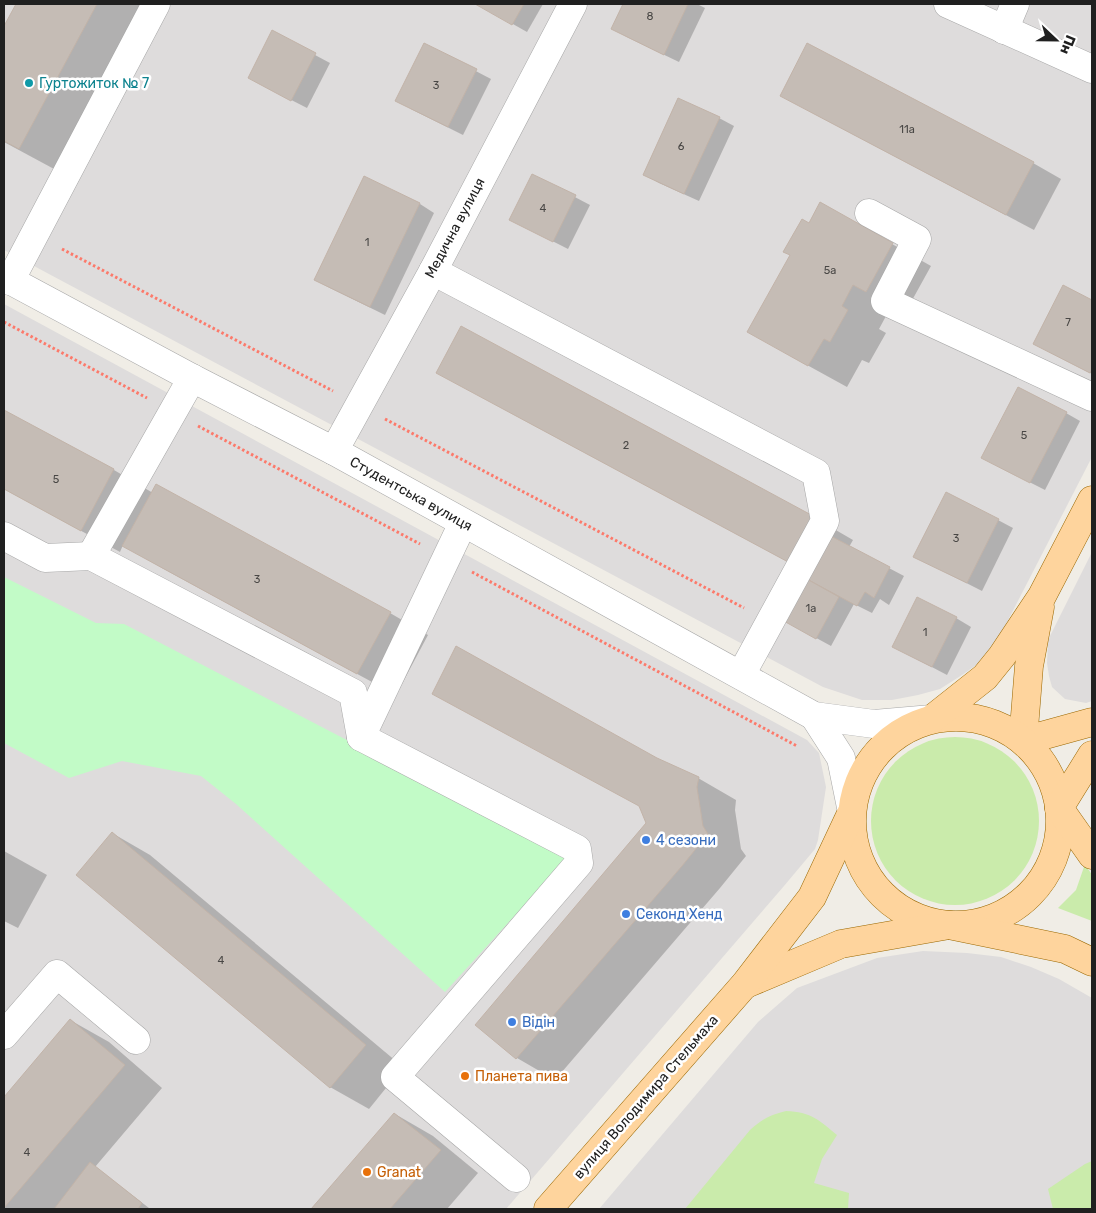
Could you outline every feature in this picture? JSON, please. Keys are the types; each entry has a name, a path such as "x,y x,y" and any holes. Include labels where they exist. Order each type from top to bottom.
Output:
{"main road":[{"path":"932,719 985,676 1002,656 1042,596 1092,500"},
{"path":"1023,741 1030,666 1042,596"},
{"path":"949,925 980,922 1001,914 1032,893 1049,868 1058,839 1059,808 1054,783 1041,760 1023,741 1003,727 980,719 956,716 932,719 908,728 886,743 869,763 858,786 852,812 854,845 867,876 888,901 917,918 949,925 1065,949 1092,962"},
{"path":"1023,741 1092,722"},
{"path":"1059,808 1092,755"},
{"path":"1059,808 1092,855"},
{"name":"вулиця Володимира Стельмаха","path":"548,1209 745,984 812,897 852,812"},
{"name":"вулиця Володимира Стельмаха","path":"745,984 841,944 949,925"}],"street":[{"path":"7,279 156,4"},
{"name":"Медична вулиця","path":"334,451 433,271 573,4"},
{"path":"948,4 1092,69"},
{"path":"1004,30 1015,4"},
{"path":"869,213 917,239 885,301 1092,397"},
{"path":"433,271 816,472 825,521 741,676"},
{"name":"Студентська вулиця","path":"7,279 334,451 814,716"},
{"path":"91,556 192,378"},
{"path":"361,737 463,523"},
{"path":"4,536 45,558 91,556 353,693 361,737"},
{"path":"814,716 874,724 932,719"},
{"path":"814,716 841,758 852,812"},
{"path":"361,737 577,849 579,863 395,1076 516,1178"},
{"path":"4,1034 57,974 136,1040"}],"path":[{"path":"4,322 151,400"},
{"path":"195,424 420,544"},
{"path":"464,567 800,748"}],"shaded area":[{"path":"4,4 1092,4 1092,457 994,645 979,663 962,675 940,689 918,695 892,700 862,700 823,687 4,250"},
{"path":"4,304 807,740 819,753 826,787 815,849 506,1209 4,1209"},
{"path":"1092,552 1092,701 1086,703 1065,699 1052,687 1047,663 1050,636"},
{"path":"923,951 1001,957 1059,979 1092,998 1092,1209 599,1209 758,1022 797,988 877,958"}],"green space":[{"path":"4,577 96,623 124,624 571,854 445,992 236,804 201,776 122,761 69,778 4,743"},
{"path":"963,737 995,747 1020,768 1033,789 1038,805 1038,837 1033,853 1025,868 1008,886 987,899 971,904 947,905 923,899 908,891 885,868 877,853 872,837 871,813 877,789 885,774 908,751 923,743 939,738"},
{"path":"1085,864 1092,875 1092,921 1058,908 1076,890"},
{"path":"786,1111 808,1115 837,1135 822,1159 814,1183 849,1193 848,1209 685,1209 750,1130 766,1118"},
{"path":"1092,1161 1092,1209 1053,1209 1048,1189"}],"building":[{"name":"Гуртожиток № 7","path":"16,4 97,4 19,149 4,141 4,26"},
{"path":"475,4 524,4 512,25"},
{"path":"623,4 688,4 664,55 611,29"},
{"path":"272,30 316,53 291,101 248,78"},
{"path":"424,43 477,69 448,127 395,101"},
{"path":"807,43 1034,162 1006,215 780,96"},
{"path":"678,98 720,117 684,194 643,175"},
{"path":"532,174 576,195 553,242 509,220"},
{"path":"364,176 420,203 370,307 314,280"},
{"path":"820,202 893,243 866,292 853,285 842,306 848,310 830,342 824,339 808,366 747,332 790,255 783,252 802,219 809,223"},
{"path":"1063,285 1092,300 1092,369 1090,373 1033,344"},
{"path":"461,326 815,517 790,563 436,373"},
{"path":"1018,387 1067,412 1030,483 981,458"},
{"path":"4,410 114,469 81,531 4,489"},
{"path":"156,484 391,612 357,674 122,546"},
{"path":"946,492 999,519 967,583 913,557"},
{"path":"827,534 890,567 874,598 865,592 857,606 805,578"},
{"path":"805,578 839,597 816,639 782,620"},
{"path":"917,597 957,617 932,667 892,647"},
{"path":"456,646 657,758 699,777 697,787 703,826 708,834 516,1059 475,1025 646,823 639,806 432,694"},
{"path":"112,832 366,1045 330,1088 76,875"},
{"path":"70,1019 125,1065 4,1208 4,1097"},
{"path":"394,1113 441,1150 390,1209 311,1209"},
{"path":"90,1162 142,1203 138,1209 54,1209"}],"place":[{"name":"Гуртожиток № 7","path":"29,83"},
{"name":"4 сезони","path":"646,840"},
{"name":"Секонд Хенд","path":"626,914"},
{"name":"Відін","path":"512,1022"},
{"name":"Планета пива","path":"465,1076"},
{"name":"Granat","path":"367,1172"}]}
